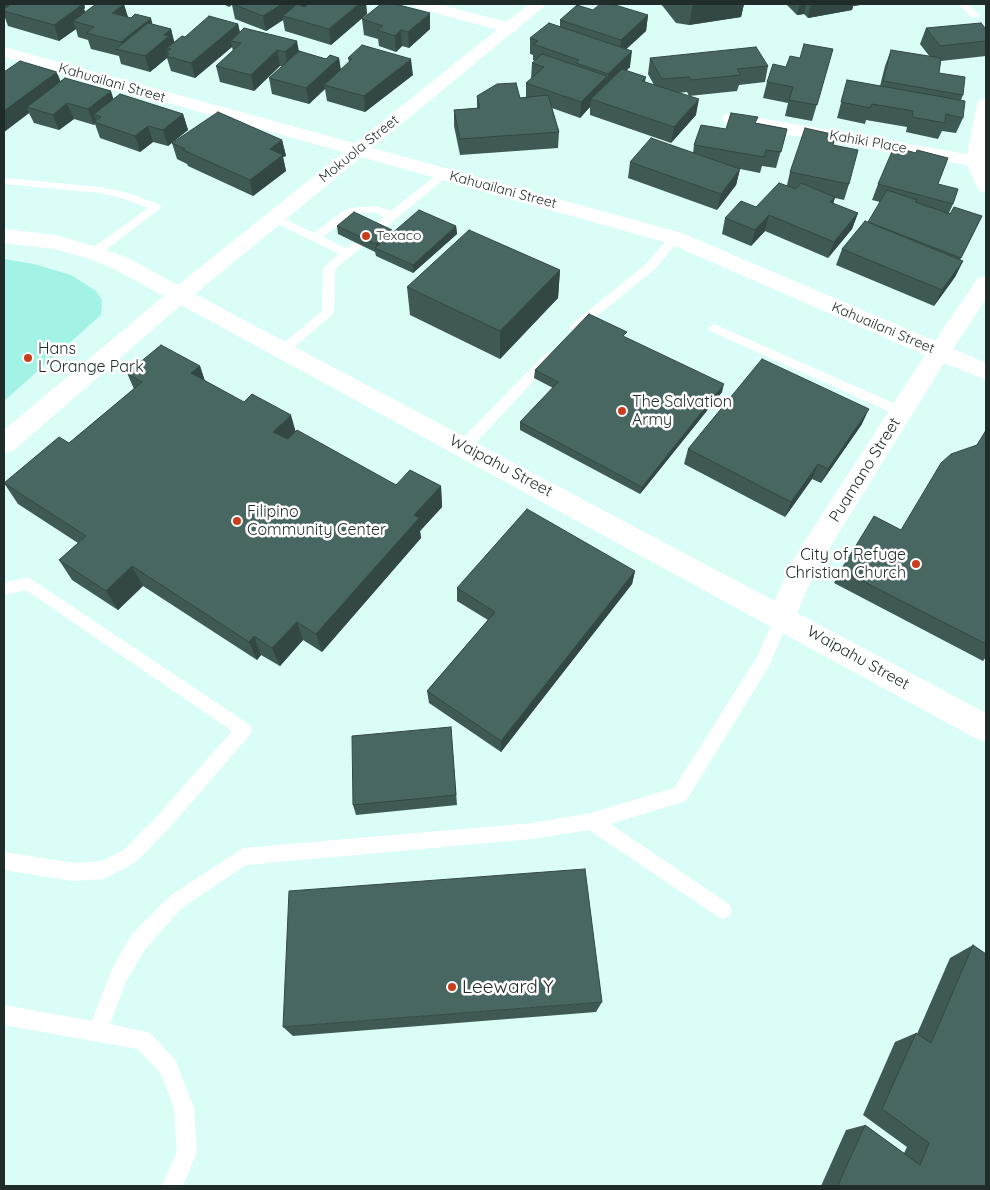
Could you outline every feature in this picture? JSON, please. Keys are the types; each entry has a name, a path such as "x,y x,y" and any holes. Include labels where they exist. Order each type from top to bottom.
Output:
{"street":[{"path":"420,4 509,28"},
{"name":"Mokuola Street","path":"4,444 179,295 539,4"},
{"name":"Kahuailani Street","path":"4,52 675,238 986,372"},
{"path":"986,104 975,161 986,187"},
{"name":"Kahiki Place","path":"731,118 975,161"},
{"name":"Waipahu Street","path":"4,236 55,242 94,253 120,264 464,446 986,728"},
{"name":"Puamano Street","path":"782,617 802,569 939,352 986,283"}],"lane":[{"path":"962,4 974,15"},
{"path":"376,230 444,174"},
{"path":"4,181 100,190 125,195 156,206 94,253"},
{"path":"315,238 347,213 355,210 375,209 392,216"},
{"path":"274,218 347,253"},
{"path":"569,335 583,321 652,266 675,238"},
{"path":"283,350 328,312 329,268 359,244"},
{"path":"714,328 902,412"},
{"path":"464,446 556,349"},
{"path":"4,589 28,583 244,730 165,820 130,856 104,870 73,872 4,861"},
{"path":"97,1032 119,976 138,942 176,902 244,857 532,831 591,822 680,794 763,661 782,617"},
{"path":"591,822 723,910"},
{"path":"4,1016 143,1040 169,1068 184,1108 186,1152 172,1186"}],"green space":[{"name":"Hans L'Orange Park","path":"4,259 34,264 71,275 96,291 102,300 101,315 4,401"}],"building":[{"path":"11,4 83,4 54,25 4,11"},
{"path":"96,4 124,4 112,13 131,18 135,14 151,18 121,42 86,33 94,27 73,21"},
{"path":"233,4 282,4 263,16"},
{"path":"297,4 305,7 308,4 359,4 329,29 283,16"},
{"path":"381,4 395,4 430,13 408,32 401,30 395,36 377,30 383,26 362,19"},
{"path":"600,4 612,4 648,15 621,40 560,20 577,5 593,10"},
{"path":"209,16 238,24 191,63 166,56 169,54 166,53 171,49 167,48 182,36 185,37"},
{"path":"148,23 171,29 164,35 169,36 145,56 116,49"},
{"path":"549,23 632,51 608,74 576,63 579,60 533,44 538,41 530,38"},
{"path":"981,23 986,29 986,41 940,46 926,28"},
{"path":"244,28 297,41 285,52 277,50 251,75 216,66 241,43 231,41"},
{"path":"804,44 833,49 817,105 789,100 793,87 767,82 773,64 786,67 790,56 800,58"},
{"path":"362,45 411,59 364,96 324,85 352,59 348,58"},
{"path":"756,47 768,66 737,69 741,75 691,80 689,77 662,79 650,58"},
{"path":"891,50 941,58 939,73 965,77 963,95 883,81"},
{"path":"299,51 326,59 330,55 339,58 306,88 269,78"},
{"path":"542,54 607,76 581,102 526,83 544,67 532,63"},
{"path":"20,61 57,72 4,111 4,72"},
{"path":"622,69 646,77 642,81 699,99 674,127 591,99"},
{"path":"65,78 111,91 88,109 67,103 53,115 27,107"},
{"path":"847,80 965,101 963,118 946,114 945,123 912,117 913,111 872,104 870,108 841,102"},
{"path":"516,83 520,98 548,95 559,132 460,139 454,110 480,108 477,96 497,84"},
{"path":"120,94 183,114 163,130 148,126 135,136 94,122 101,117 94,114"},
{"path":"218,112 282,140 270,149 283,155 250,180 183,150 185,149 172,143"},
{"path":"731,113 758,117 755,123 787,129 781,152 766,150 764,157 694,145 701,125 726,129"},
{"path":"805,128 836,135 833,145 858,150 849,184 790,172"},
{"path":"651,138 740,169 721,194 630,162"},
{"path":"894,147 916,153 917,150 948,158 938,184 958,189 953,204 878,184"},
{"path":"779,183 796,189 801,183 835,197 830,202 858,213 834,242 769,215 755,230 725,218 741,201 756,207"},
{"path":"887,190 950,214 954,207 982,216 961,258 868,222"},
{"path":"419,210 456,226 413,265 375,248"},
{"path":"354,212 392,230 376,244 337,226"},
{"path":"865,221 963,261 942,290 842,249"},
{"path":"469,230 560,270 500,331 407,287"},
{"name":"The Salvation Army","path":"589,314 627,332 623,336 724,384 642,487 520,422 558,382 535,370"},
{"name":"Filipino Community Center","path":"161,345 200,366 191,373 244,402 252,394 291,415 273,432 288,439 297,430 396,485 410,470 441,486 414,515 419,518 316,634 297,622 272,648 254,636 249,642 132,566 106,591 59,560 86,536 4,483 59,437 69,443 142,382 127,373"},
{"path":"762,359 869,409 828,469 818,464 791,502 688,449"},
{"name":"City of Refuge Christian Church","path":"985,432 986,644 841,570 874,516 901,530 941,463 951,454 977,445"},
{"path":"527,509 635,571 501,741 427,691 495,612 457,588"},
{"path":"451,727 456,795 353,805 352,736"},
{"path":"585,869 602,1002 283,1027 289,891"},
{"path":"973,945 986,954 986,1186 838,1185 865,1125 920,1165 929,1143 882,1109 916,1033 931,1043"}],"place":[{"name":"Texaco","path":"366,236"},
{"name":"Hans L'Orange Park","path":"28,358"},
{"name":"The Salvation Army","path":"622,411"},
{"name":"Filipino Community Center","path":"237,521"},
{"name":"City of Refuge Christian Church","path":"916,564"},
{"name":"Leeward Y","path":"452,987"}]}
